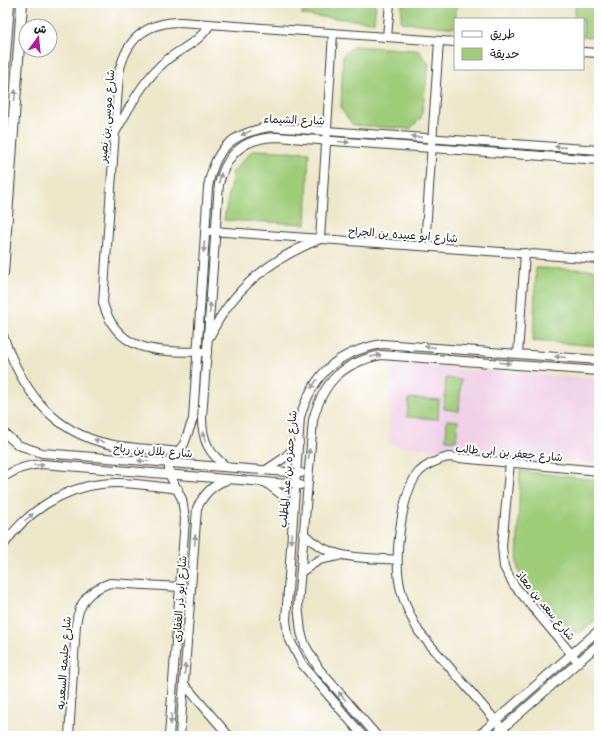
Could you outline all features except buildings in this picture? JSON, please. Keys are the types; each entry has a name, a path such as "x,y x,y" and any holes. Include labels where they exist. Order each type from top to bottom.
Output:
{"street":[{"path":"3,82 9,3"},
{"path":"3,273 6,192 22,3"},
{"path":"387,37 390,3"},
{"name":"شارع موسى بن نصير","path":"207,352 144,349 121,337 106,316 102,290 122,60 127,49 135,39 145,31 168,22 454,42"},
{"path":"115,133 134,99 155,71 168,59 198,40 210,24"},
{"path":"208,342 226,307 252,278 284,255 320,240 334,33"},
{"path":"425,246 439,41"},
{"path":"584,52 599,53"},
{"name":"شارع الشيماء","path":"169,463 179,452 188,436 193,419 208,187 211,169 220,152 233,139 250,130 269,127 599,150"},
{"name":"شارع الشيماء","path":"227,467 210,452 202,430 219,184 222,170 229,158 238,148 250,141 263,138 599,160"},
{"name":"شارع ابو عبيده بن الجراح","path":"205,231 599,259"},
{"path":"518,354 525,253"},
{"path":"3,335 14,366 24,385 52,416 70,428 89,438 109,444 179,452"},
{"name":"شارع حمزه بن عبد المطلب","path":"363,736 302,664 294,651 288,636 286,604 300,417 306,398 316,381 339,359 363,348 382,344 599,360"},
{"name":"شارع حمزه بن عبد المطلب","path":"377,736 319,669 305,645 299,619 303,533 313,420 317,404 325,389 336,376 349,366 364,358 381,355 599,371"},
{"name":"شارع بلال بن رباح","path":"3,432 18,445 42,453 308,473"},
{"path":"266,470 284,458 298,443"},
{"name":"شارع جعفر بن ابى طالب","path":"509,736 419,632 410,616 403,598 399,581 397,560 404,505 412,481 419,472 428,465 448,457 599,471"},
{"name":"شارع سعد بن معاذ","path":"510,462 502,546 504,567 514,585 578,662"},
{"path":"169,463 169,474"},
{"name":"شارع بلال بن رباح","path":"3,477 28,465 42,464 307,485"},
{"name":"شارع ابو ذر الغفارى","path":"169,474 178,489 184,509 185,519 169,736"},
{"name":"شارع ابو ذر الغفارى","path":"180,736 198,508 202,498 209,489 230,479"},
{"path":"265,482 282,495 293,513"},
{"path":"3,546 11,533 43,506 61,496 80,489 101,484 122,484 178,489"},
{"path":"303,533 320,547 340,555 397,560"},
{"path":"301,572 319,560 340,555"},
{"name":"شارع حليمه السعديه","path":"69,736 76,624 78,612 82,602 90,593 99,587 110,583 180,587"},
{"path":"478,736 599,630"},
{"path":"494,736 599,644"},
{"path":"184,684 229,736"},
{"path":"347,717 355,710"}],"shaded area":[{"path":"393,364 599,379 599,463 388,445"}],"green space":[{"path":"303,3 376,3 374,22 302,15"},
{"path":"402,3 457,3 454,28 401,22"},
{"path":"576,3 599,3 599,38 584,37 584,18 574,18"},
{"path":"354,46 418,50 429,64 421,118 410,129 353,125 341,109 343,55"},
{"path":"253,150 309,152 306,224 224,220 233,171"},
{"path":"536,268 599,270 599,346 533,341"},
{"path":"446,378 461,380 459,411 444,409"},
{"path":"409,398 439,400 438,419 407,417"},
{"path":"447,420 458,421 456,441 446,440"},
{"path":"520,471 599,480 599,618 580,633 572,632 522,580 517,565"}]}
